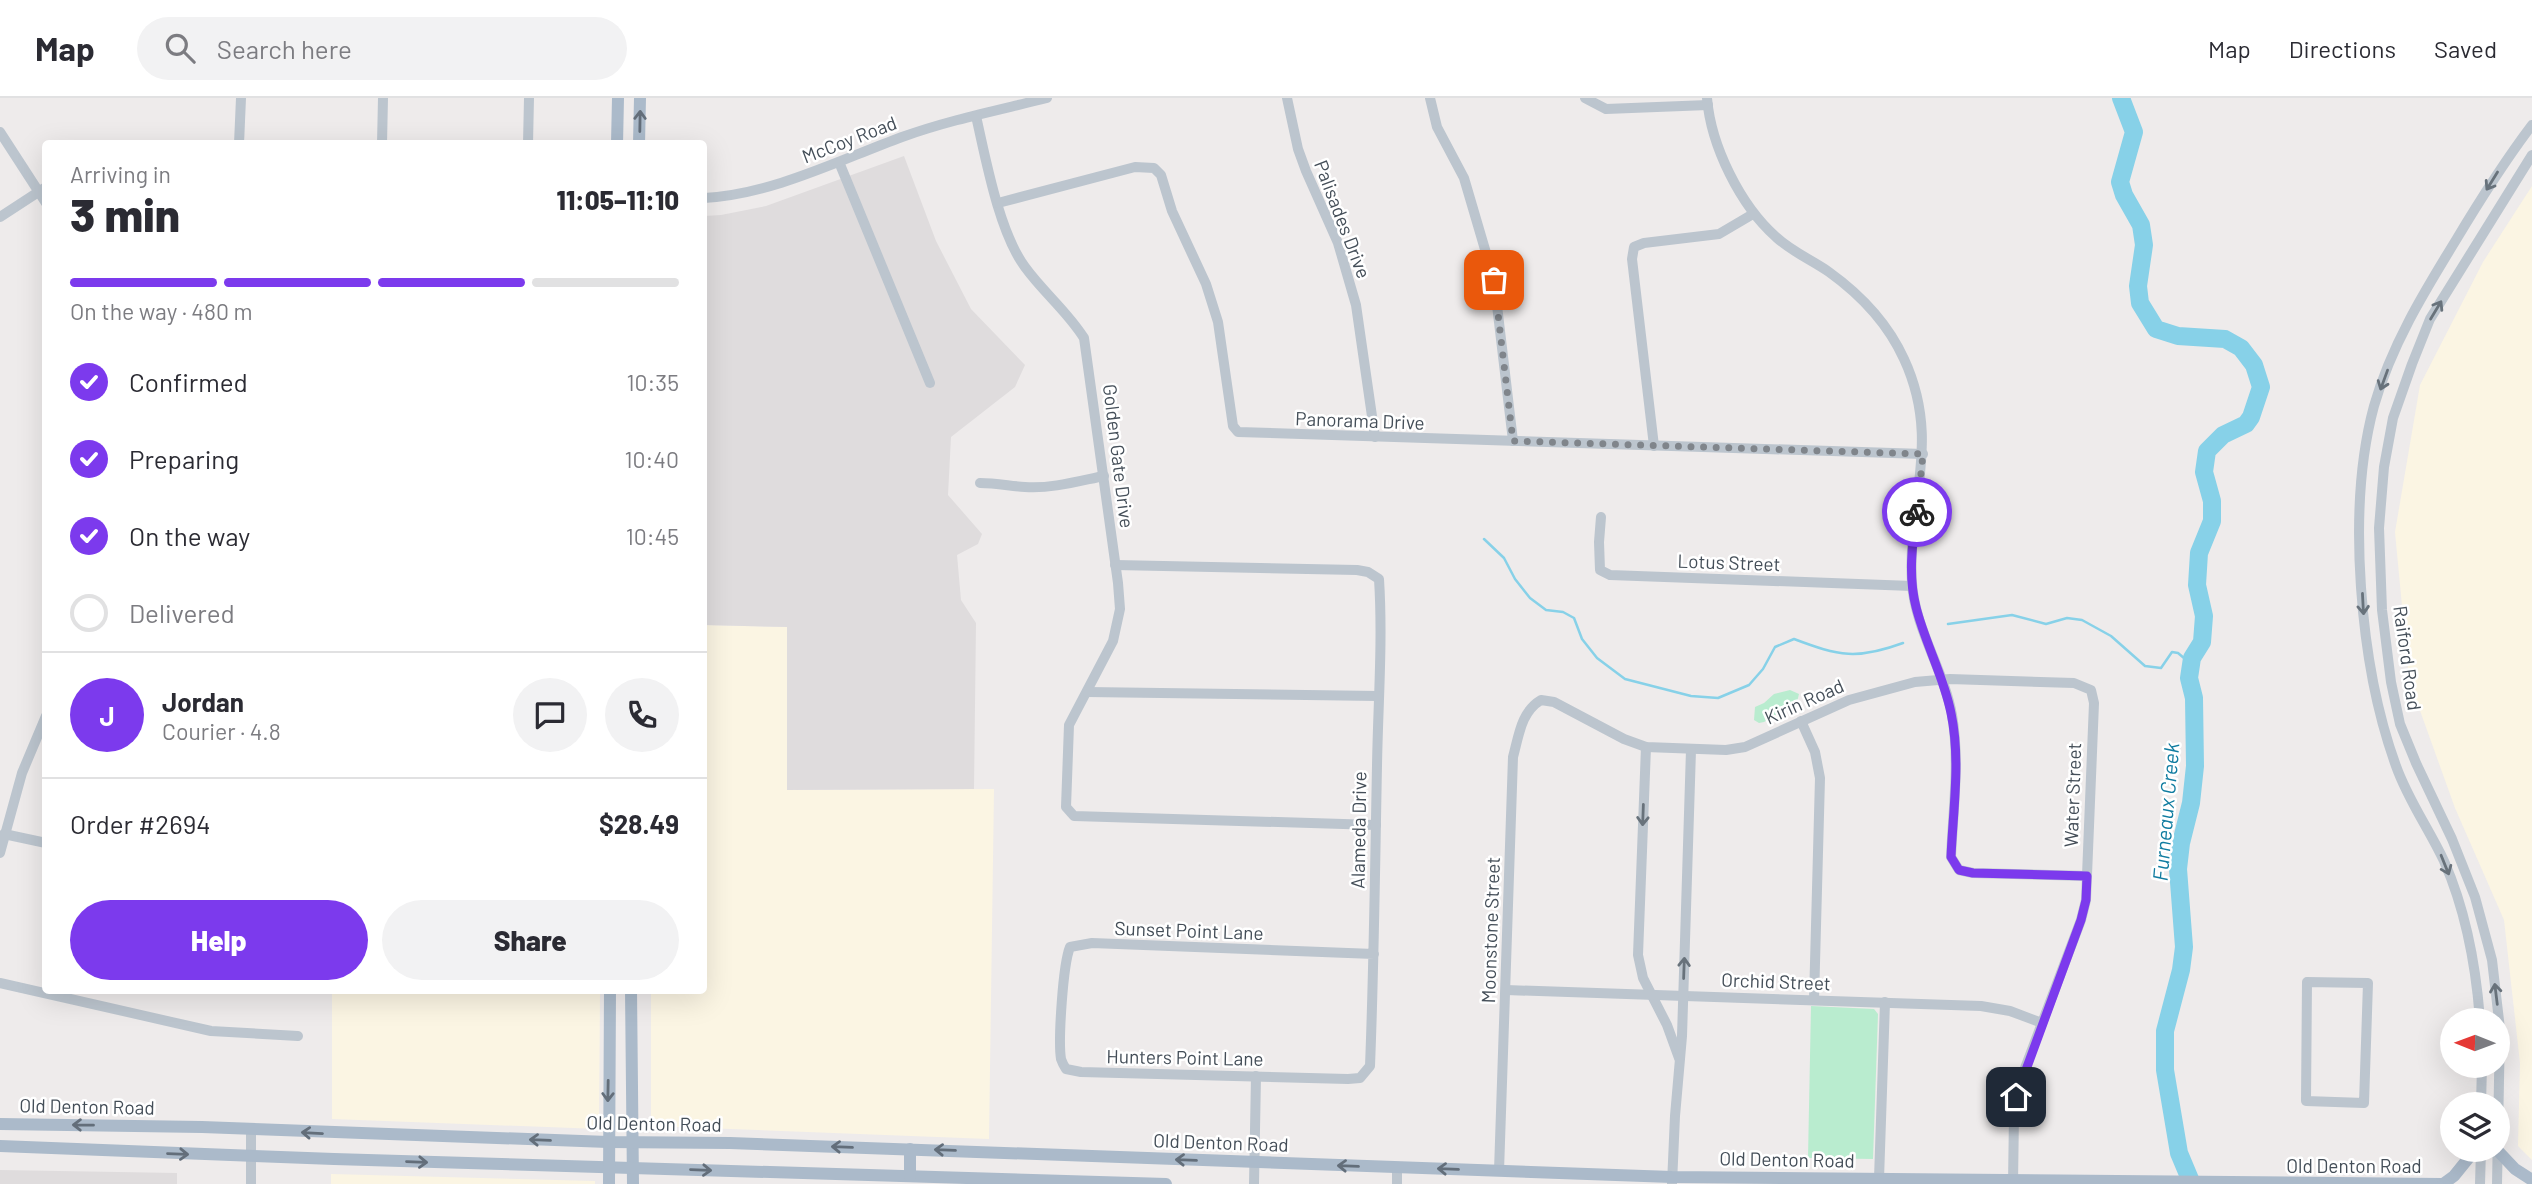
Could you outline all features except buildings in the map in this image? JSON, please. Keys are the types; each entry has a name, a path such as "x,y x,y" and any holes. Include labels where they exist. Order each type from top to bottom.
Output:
{"main road":[{"path":"617,140 618,98"},
{"path":"639,140 640,98"},
{"path":"609,1184 610,994"},
{"path":"631,994 633,1184"},
{"name":"Old Denton Road","path":"0,1124 910,1149 1672,1180 2442,1184"},
{"path":"393,1161 394,1136"},
{"path":"0,1146 393,1161 1166,1184"},
{"path":"910,1149 910,1176"},
{"path":"2442,1184 2454,1176 2465,1162"},
{"path":"2509,1162 2532,1180"}],"street":[{"path":"239,140 241,98"},
{"path":"382,140 383,98"},
{"path":"528,140 529,98"},
{"name":"McCoy Road","path":"707,198 759,189 839,162 904,136 1025,101 1047,98"},
{"name":"Palisades Drive","path":"1287,98 1298,149 1338,243 1356,305 1374,437"},
{"path":"1430,98 1437,127 1464,178 1494,280 1513,441"},
{"path":"1585,98 1606,109 1707,102 1727,169 1753,214 1777,238 1827,270 1859,296 1886,328 1905,360 1917,395 1922,421 1923,454 1911,553 1912,586 1919,618 1952,714 1956,746 1951,857 1959,870 2087,876"},
{"name":"Golden Gate Drive","path":"976,117 1011,243 1023,265 1073,320 1084,338 1104,476 1120,609 1117,628 1087,692 1072,715 1067,738 1066,807 1074,816 1376,825"},
{"name":"Raiford Road","path":"2479,1008 2475,970 2459,902 2440,853 2397,769 2382,724 2363,611 2363,464 2374,405 2397,344 2431,280 2503,163 2532,125"},
{"path":"0,132 42,189 0,217"},
{"name":"Raiford Road","path":"2499,1092 2500,1029 2492,960 2475,897 2400,724 2391,682 2382,610 2379,528 2384,467 2393,418 2417,352 2431,319 2532,155"},
{"path":"839,162 930,383"},
{"name":"Panorama Drive","path":"998,203 1135,167 1154,167 1161,175 1172,212 1206,284 1218,322 1233,426 1238,432 1923,454"},
{"path":"1654,446 1632,259 1634,247 1644,243 1719,234 1753,214"},
{"path":"980,483 1000,482 1027,487 1058,485 1104,476"},
{"name":"Lotus Street","path":"1601,517 1600,570 1610,575 1912,586"},
{"name":"Alameda Drive","path":"1115,565 1357,570 1368,572 1378,579 1381,618 1370,1066 1360,1078"},
{"name":"Kirin Road","path":"1541,700 1554,702 1624,739 1646,747 1726,750 1745,747 1849,699 1888,688 1941,679 2074,683 2091,690"},
{"name":"Water Street","path":"2013,1181 2016,1097 2086,900 2094,703 2091,690"},
{"path":"1087,692 1378,696"},
{"name":"Moonstone Street","path":"1499,1171 1513,757 1526,713 1541,700"},
{"path":"1801,721 1815,752 1820,778 1814,1000"},
{"path":"0,853 22,773 42,726"},
{"path":"1646,747 1638,955 1643,978 1667,1025 1679,1061"},
{"path":"1672,1180 1683,996 1691,750"},
{"path":"4,834 42,842"},
{"path":"2459,902 2475,897"},
{"name":"Sunset Point Lane","path":"1062,1013 1066,958 1070,947 1080,945 1374,954"},
{"path":"2307,982 2368,983 2364,1103 2318,1102 2306,1101 2307,982"},
{"path":"0,983 42,993"},
{"name":"Orchid Street","path":"1506,990 1981,1006 2010,1011 2042,1023"},
{"path":"48,994 211,1031 298,1036"},
{"path":"1879,1180 1885,1002"},
{"name":"Hunters Point Lane","path":"1062,1013 1061,1060 1066,1069 1093,1073 1360,1078"},
{"path":"1254,1184 1256,1076"},
{"path":"251,1130 251,1184"},
{"path":"2480,1184 2481,1162"},
{"name":"Raiford Road","path":"2497,1184 2498,1162"},
{"path":"1397,1168 1397,1184"}],"shaded area":[{"path":"904,156 936,241 971,309 1025,365 1015,387 951,437 948,495 982,534 978,544 957,555 961,600 976,623 974,789 787,790 787,627 707,625 707,216 766,206"},
{"path":"2532,186 2532,1160 2518,1146 2520,1063 2504,920 2455,808 2409,680 2395,532 2420,385 2483,262"},
{"path":"707,625 787,627 787,790 994,789 989,1139 651,1126 651,994 707,994"},
{"path":"332,994 600,994 599,1129 332,1119"},
{"path":"0,1170 177,1173 177,1184 0,1184"},
{"path":"331,1174 595,1181 595,1184 331,1184"}],"green space":[{"path":"1790,690 1799,694 1797,702 1764,722 1754,720 1755,707 1774,694"},
{"path":"1811,1006 1874,1009 1878,1014 1873,1159 1808,1158"}],"waterway":[{"name":"Furneaux Creek","path":"2121,98 2134,132 2120,182 2124,195 2141,225 2144,245 2138,286 2140,303 2156,329 2178,336 2225,339 2241,348 2254,365 2261,387 2246,424 2223,435 2207,451 2204,472 2212,501 2212,521 2199,553 2197,585 2204,616 2202,642 2192,658 2189,678 2194,698 2195,766 2178,869 2184,947 2181,970 2165,1031 2165,1070 2179,1153 2192,1184"},
{"path":"1484,539 1504,558 1515,579 1530,598 1546,610 1563,612 1574,618 1582,639 1597,658 1625,679 1691,696 1718,698 1749,685 1763,669 1775,647 1794,639 1848,654 1873,652 1903,643"},
{"path":"1948,624 2012,615 2046,624 2067,618 2082,620 2111,636 2145,666 2161,668 2172,652 2178,653 2191,664"}],"way so far":[{"path":"1494,280 1513,441 1923,454 1917,512"}],"route":[{"path":"1917,512 1911,553 1912,586 1923,629 1947,694 1956,746 1951,857 1959,870 1973,873 2087,876 2086,900 2081,920 2016,1097"}]}
